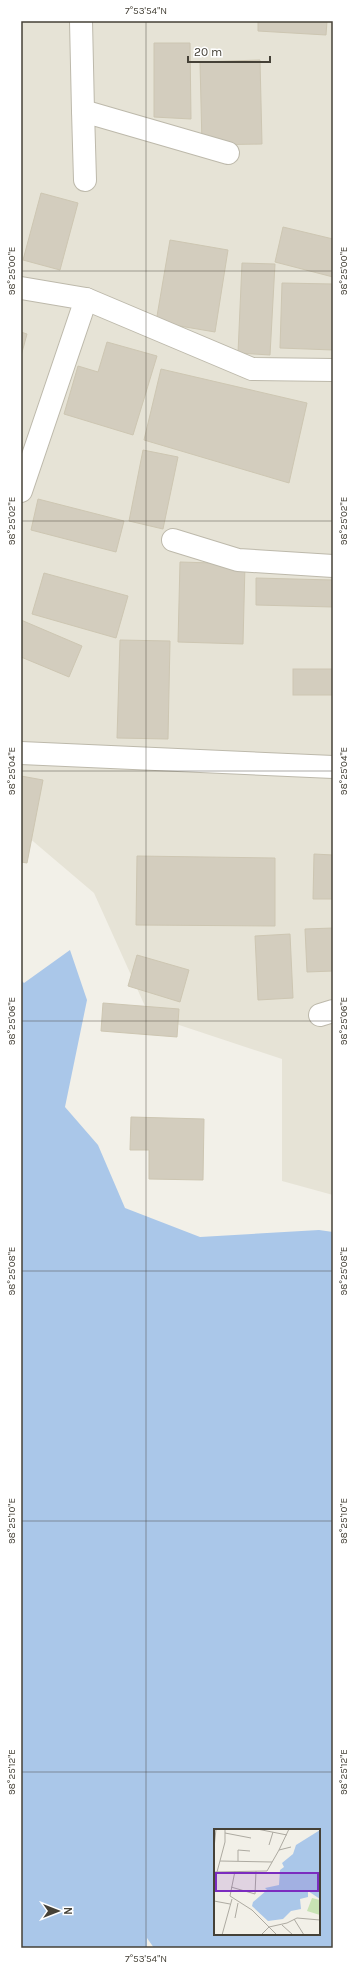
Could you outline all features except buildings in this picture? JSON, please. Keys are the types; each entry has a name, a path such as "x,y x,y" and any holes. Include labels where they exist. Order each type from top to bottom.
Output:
{"street":[{"path":"81,21 85,180"},
{"path":"83,111 228,153"},
{"path":"21,288 86,299 252,369 333,370"},
{"path":"21,491 86,299"},
{"path":"173,540 238,560 333,566"},
{"path":"21,753 333,767"}],"shaded area":[{"path":"21,21 333,21 333,1195 282,1181 282,1059 149,1015 94,893 21,831"}],"water":[{"path":"70,950 87,1000 65,1107 98,1145 125,1208 200,1237 319,1230 333,1232 333,1948 154,1948 147,1938 147,1948 21,1948 21,980 24,983"}]}
